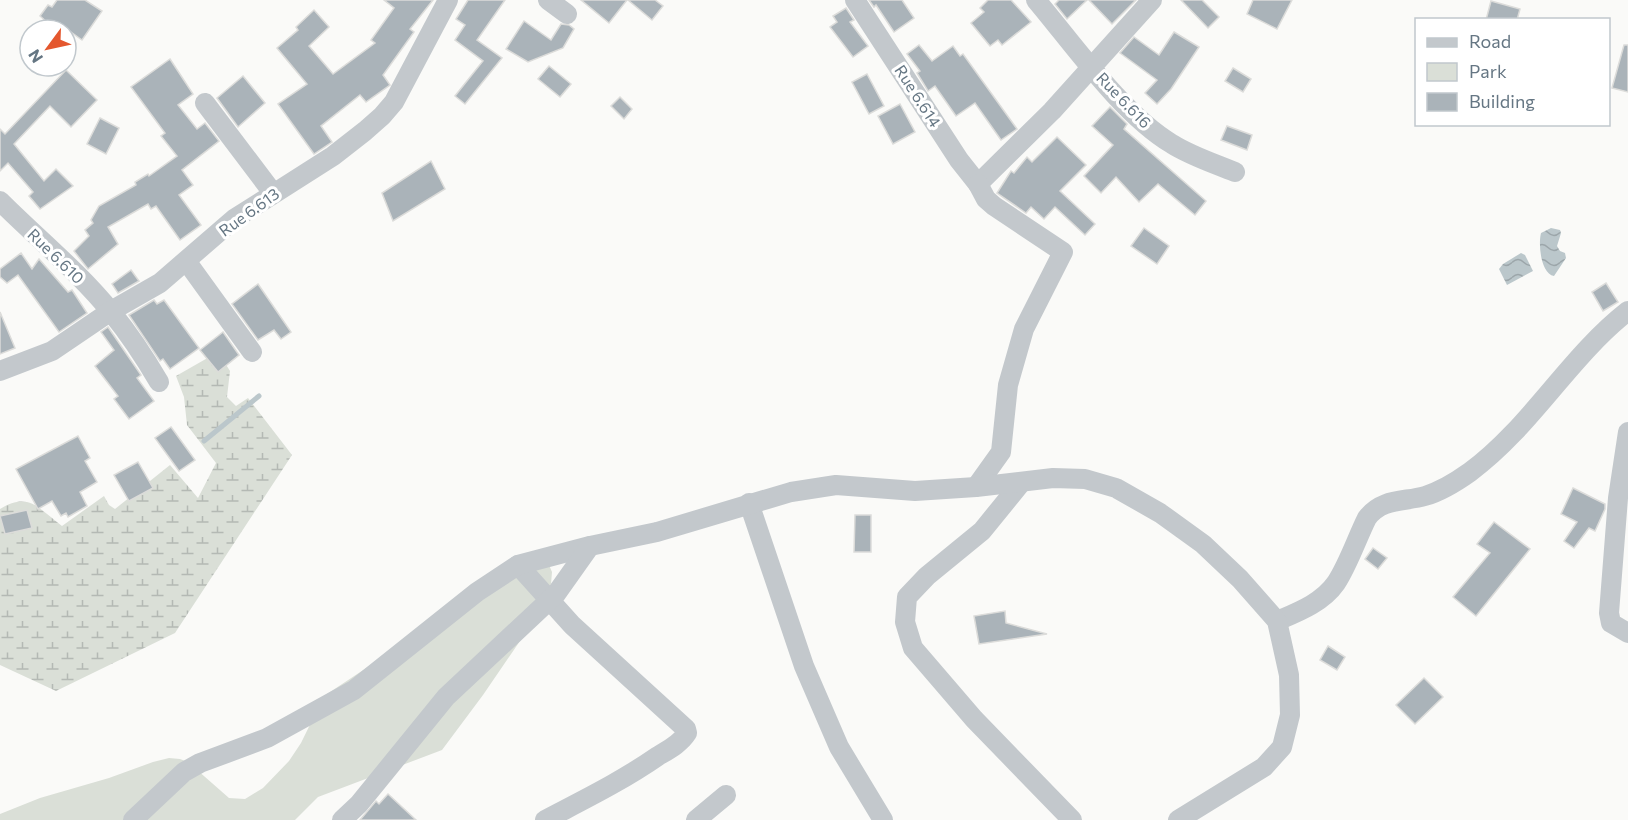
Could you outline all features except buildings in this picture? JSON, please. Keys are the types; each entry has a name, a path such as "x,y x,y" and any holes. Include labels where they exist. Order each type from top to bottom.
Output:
{"street":[{"name":"Rue 6.613","path":"0,371 52,351 111,311 160,283 234,219 333,156 382,116 394,102 448,0"},
{"path":"548,0 567,14"},
{"name":"Rue 6.614","path":"855,0 960,160 981,181 986,200 1063,252 1024,329 1008,385 1000,452 976,487"},
{"name":"Rue 6.616","path":"1036,0 1140,119 1170,143 1235,172"},
{"path":"981,181 1052,111 1152,0"},
{"path":"205,103 273,193"},
{"name":"Rue 6.610","path":"0,201 111,311 140,350 159,382"},
{"path":"187,262 252,352"},
{"path":"1277,621 1308,607 1336,582 1372,511 1393,501 1424,496 1448,487 1472,470 1541,403 1595,342 1628,311"},
{"path":"1628,432 1618,498 1610,613 1611,623 1628,633"},
{"path":"134,820 184,772 200,763 267,738 354,690 449,613 518,565 590,546 657,532 791,492 836,485 915,491 1021,483 1053,478 1085,479 1116,488 1160,513 1203,544 1240,579 1277,621 1289,675 1290,715 1282,747 1264,768 1179,820"},
{"path":"1021,483 982,531 927,576 907,597 905,622 913,648 974,719 1072,820"},
{"path":"749,503 804,666 839,747 883,820"},
{"path":"342,820 359,804 446,697 556,594 590,546"},
{"path":"518,565 572,625 686,729 687,733 683,740 653,760 545,820"},
{"path":"696,820 726,795"}],"green space":[{"path":"218,352 230,371 227,397 236,406 248,398 292,455 175,633 56,691 0,665 0,509 10,504 26,502 40,508 62,526 104,496 109,505 115,509 170,465 198,498 216,463 187,425 184,397 176,376"},
{"path":"537,555 549,565 552,572 551,584 522,638 442,750 318,797 295,820 0,820 0,814 40,798 169,758 188,762 229,798 245,799 263,788 289,761 301,743 324,696"}],"water":[{"path":"1551,228 1560,230 1557,246 1565,253 1566,258 1554,276 1543,265 1540,244 1541,233"},
{"path":"1521,253 1525,255 1533,271 1507,285 1499,269"}],"waterway":[{"path":"204,441 259,396"}]}
